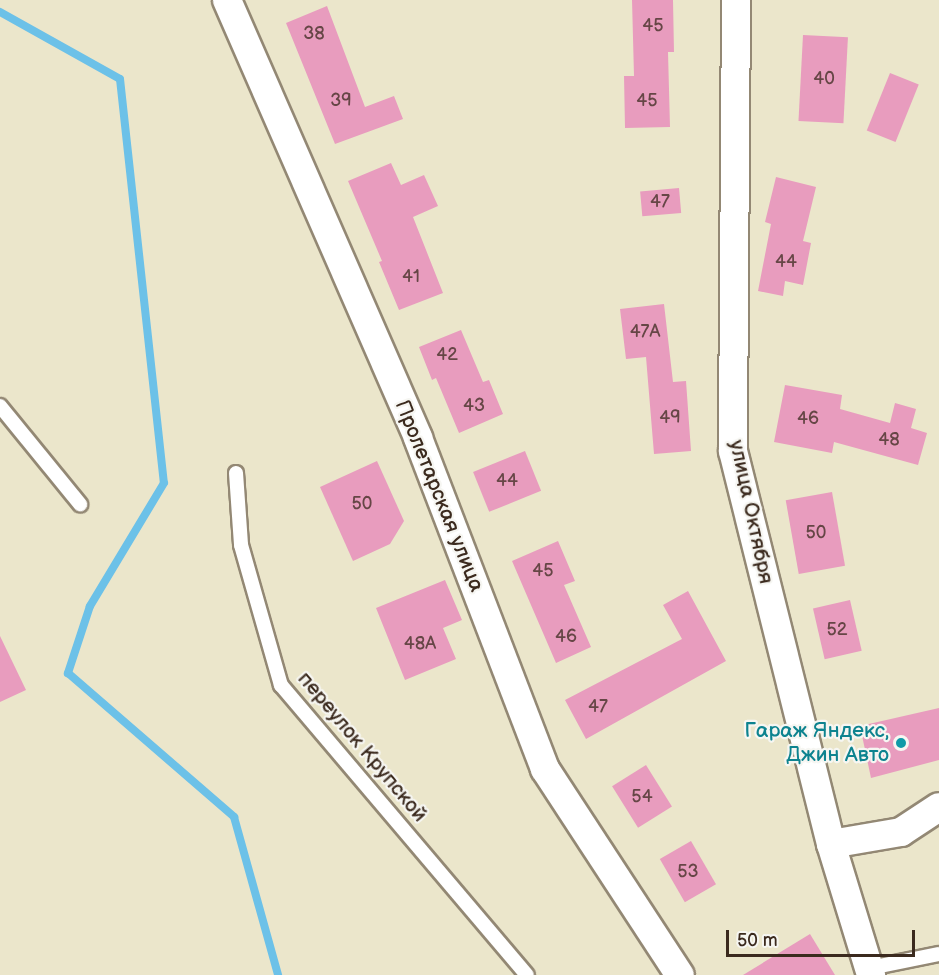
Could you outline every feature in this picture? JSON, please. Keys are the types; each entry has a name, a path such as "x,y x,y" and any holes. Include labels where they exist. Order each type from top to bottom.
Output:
{"street":[{"name":"Пролетарская улица","path":"227,0 418,438 545,769 680,975"},
{"name":"улица Октября","path":"736,0 733,451 831,844 871,972"},
{"path":"831,844 901,832 939,807"}],"lane":[{"path":"0,406 80,504"},
{"name":"переулок Крупской","path":"236,473 241,545 281,685 527,975"},
{"path":"871,972 939,954"}],"building":[{"path":"632,0 673,0 674,52 668,52 670,127 625,128 624,76 634,76"},
{"path":"327,6 365,107 394,96 403,119 335,144 286,23"},
{"path":"803,35 848,37 843,123 798,121"},
{"path":"890,73 919,85 896,142 867,130"},
{"path":"391,163 401,185 424,175 438,206 413,217 443,293 399,310 379,262 382,261 348,181"},
{"path":"776,177 816,187 803,241 811,243 803,285 785,281 783,296 758,291 771,224 765,222"},
{"path":"679,188 681,213 642,216 640,191"},
{"path":"664,304 673,382 686,381 691,451 654,454 646,357 626,359 620,309"},
{"path":"461,330 483,382 489,380 503,414 459,433 436,378 432,380 419,347"},
{"path":"785,385 842,395 840,409 890,423 895,403 916,409 911,428 927,433 918,465 834,442 832,453 774,442"},
{"path":"525,451 541,491 489,512 473,472"},
{"path":"377,461 404,521 390,544 353,561 320,487"},
{"path":"832,492 845,566 799,574 786,500"},
{"path":"558,541 575,581 564,585 591,647 556,663 512,561"},
{"path":"445,580 462,620 443,628 456,659 405,680 376,608"},
{"path":"688,591 726,661 586,739 565,700 682,639 663,605"},
{"path":"850,600 862,651 825,659 813,609"},
{"path":"0,636 26,690 0,702"},
{"name":"Гараж Яндекс, Джин Авто","path":"939,708 939,760 871,778 860,726"},
{"path":"646,765 672,807 638,828 612,786"},
{"path":"691,841 716,884 685,902 660,859"},
{"path":"810,934 835,975 743,975"}],"waterway":[{"path":"0,12 120,79 164,483 90,606 68,673 234,817 278,975"}],"place":[{"name":"Гараж Яндекс, Джин Авто","path":"901,743"}]}
